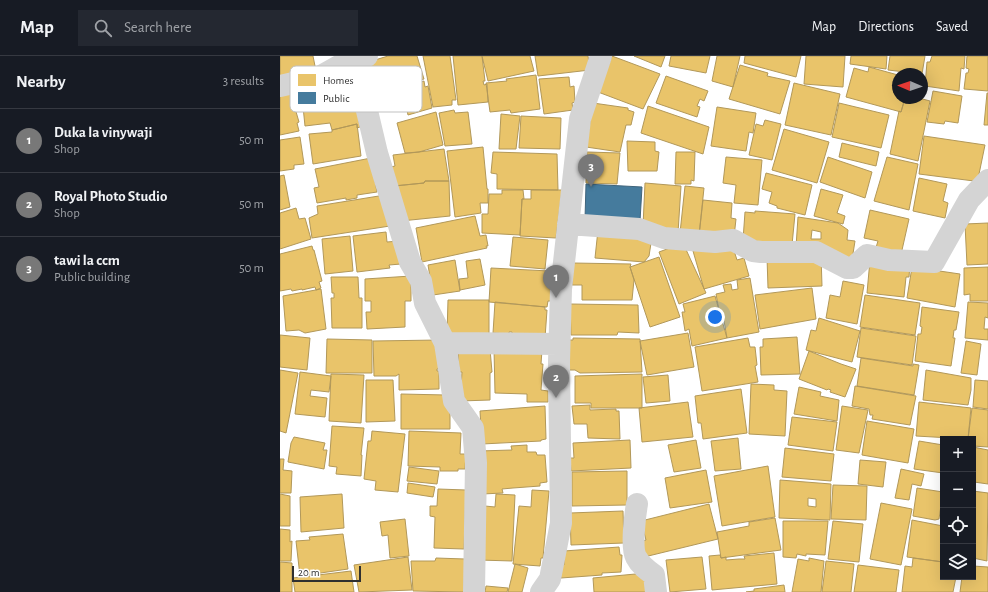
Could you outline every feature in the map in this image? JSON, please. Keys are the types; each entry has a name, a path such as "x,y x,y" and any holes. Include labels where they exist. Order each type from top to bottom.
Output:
{"street":[{"path":"340,66 359,56 361,66"},
{"path":"541,592 550,579 561,523 559,344 561,289 568,224 580,119 601,56"},
{"path":"280,86 290,84"},
{"path":"369,112 377,153 410,262 421,281 425,303 445,344 454,401 473,428 476,463 474,592"},
{"path":"568,224 639,229 664,238 715,242 733,240 753,250 761,252 816,252 847,268 853,268 867,255 889,260 934,262 969,200 988,180"},
{"path":"445,344 559,344"},
{"path":"637,504 634,521 635,556 643,567 654,575 656,592"}],"building: Homes":[{"path":"280,56 313,56 315,66 290,66 290,77 280,80"},
{"path":"388,56 417,56 420,66 363,66 362,64"},
{"path":"423,56 450,56 456,100 452,100 452,105 433,107"},
{"path":"453,56 482,56 485,81 483,81 484,85 487,84 488,102 458,105"},
{"path":"482,56 530,56 534,71 488,81"},
{"path":"535,56 588,56 590,70 538,76"},
{"path":"612,56 660,74 643,109 598,92"},
{"path":"634,56 665,56 661,67"},
{"path":"671,56 710,56 706,73 669,66"},
{"path":"717,56 740,56 733,87 712,81"},
{"path":"745,56 801,56 796,77 744,63"},
{"path":"806,56 845,56 843,87 804,84"},
{"path":"851,56 887,56 886,69 850,64"},
{"path":"890,56 925,56 923,68 892,68 892,70 888,70"},
{"path":"932,56 965,56 964,69 961,68 959,91 928,86 928,68 926,68 927,62 930,62"},
{"path":"967,56 988,56 988,91 964,89 966,73 968,73 969,69 966,68"},
{"path":"740,65 768,73 767,76 790,81 780,114 729,99"},
{"path":"869,67 892,73 892,104 903,104 901,112 846,97 854,68 868,72"},
{"path":"536,75 540,109 511,113 510,110 490,112 486,83 507,81 506,79"},
{"path":"666,76 708,91 704,101 700,99 697,106 700,107 697,117 656,103"},
{"path":"569,77 570,87 574,86 575,102 572,103 573,110 544,114 539,79"},
{"path":"424,81 425,87 428,86 432,108 422,111 422,82"},
{"path":"794,83 840,94 831,135 785,125"},
{"path":"290,91 290,112 296,112 299,122 297,123 299,131 280,135 280,92"},
{"path":"933,91 962,96 958,123 945,121 944,124 927,122"},
{"path":"987,93 988,125 984,125"},
{"path":"928,100 930,101 918,161 890,154 899,111 901,112 903,104 928,104"},
{"path":"593,103 628,108 628,110 634,112 631,125 626,125 620,152 586,147"},
{"path":"839,103 889,115 881,148 832,137"},
{"path":"648,106 709,127 703,154 641,133"},
{"path":"717,107 756,113 753,133 749,132 746,151 711,146"},
{"path":"454,110 455,113 468,112 472,144 445,146 439,113"},
{"path":"304,112 358,112 360,127 357,128 357,124 332,130 330,123 305,126"},
{"path":"407,112 418,112 408,115"},
{"path":"436,112 443,145 419,152 405,153 397,123"},
{"path":"501,114 520,116 516,149 499,149"},
{"path":"521,116 561,118 560,149 519,148"},
{"path":"765,120 781,124 772,160 749,155 756,124 763,126"},
{"path":"357,124 361,156 313,164 309,134 332,132 332,130"},
{"path":"784,129 829,142 817,183 772,170"},
{"path":"924,136 985,145 978,179 974,181 919,174"},
{"path":"300,137 304,164 294,165 294,169 280,171 280,140"},
{"path":"627,141 655,142 655,151 659,152 657,171 628,171"},
{"path":"842,143 879,152 876,166 839,157"},
{"path":"483,147 488,189 488,203 480,203 481,213 455,217 447,151"},
{"path":"444,149 449,181 425,181 424,183 393,186 391,167 395,166 393,155"},
{"path":"493,152 557,154 558,190 497,189 497,174 491,173"},
{"path":"587,152 620,153 617,184 586,183"},
{"path":"676,152 695,152 694,181 691,180 691,184 675,184"},
{"path":"726,157 762,160 758,205 734,203 736,185 723,183"},
{"path":"828,157 872,172 865,198 820,182"},
{"path":"887,157 918,164 909,210 874,201"},
{"path":"371,158 377,192 357,195 357,198 346,200 346,198 317,203 314,188 319,187 315,169"},
{"path":"766,173 812,185 805,215 777,208 777,206 769,203 772,192 762,189"},
{"path":"284,175 290,207 280,210 280,176"},
{"path":"919,178 947,184 943,201 948,203 945,218 913,211"},
{"path":"425,181 449,181 450,216 401,221 395,186 424,183"},
{"path":"645,183 681,186 678,233 643,226"},
{"path":"685,186 704,188 699,235 680,233"},
{"path":"821,189 843,195 837,213 845,216 843,224 814,216"},
{"path":"502,190 523,190 524,199 522,199 520,235 482,233 482,214 488,214 489,194 502,194"},
{"path":"531,190 562,190 556,238 520,236 522,199 531,199"},
{"path":"385,195 390,226 312,238 309,218 318,214 317,206"},
{"path":"703,200 732,203 731,218 736,219 734,237 699,236"},
{"path":"296,208 299,219 305,218 311,239 280,249 280,213"},
{"path":"870,210 909,219 900,259 874,254 878,241 864,238"},
{"path":"755,211 795,214 792,245 743,240 745,212 755,213"},
{"path":"475,216 480,236 486,235 487,248 422,262 416,228"},
{"path":"798,217 838,223 848,230 847,240 855,241 852,260 796,247","holes":["812,230 821,232 821,239 811,239"]},
{"path":"988,223 988,264 967,265 965,224"},
{"path":"598,230 652,237 649,256 644,262 595,258"},
{"path":"386,232 387,242 399,241 401,264 389,265 390,268 357,272 353,236"},
{"path":"350,236 353,271 325,274 322,239"},
{"path":"513,237 548,240 545,269 510,266"},
{"path":"731,241 737,260 744,258 749,276 704,289 693,251"},
{"path":"683,243 706,293 679,304 659,252"},
{"path":"312,246 322,281 319,282 321,288 316,290 315,287 302,290 292,291 291,289 280,291 280,254"},
{"path":"821,255 822,286 768,288 767,257"},
{"path":"659,257 680,317 650,327 630,267"},
{"path":"480,259 485,285 460,290 459,279 468,278 466,261"},
{"path":"455,260 460,291 433,295 428,265"},
{"path":"870,260 910,264 909,277 906,277 904,297 867,293"},
{"path":"573,263 631,264 630,267 634,280 632,300 582,300 582,285 572,285"},
{"path":"912,267 960,274 955,307 907,298"},
{"path":"988,267 988,301 970,301 970,294 964,295 964,268"},
{"path":"491,268 549,271 551,301 548,301 547,307 489,302"},
{"path":"411,276 411,301 405,301 405,327 367,329 366,312 371,312 371,301 365,301 365,279"},
{"path":"331,277 358,277 359,298 362,298 362,328 332,328 331,298 334,298 334,293 332,293"},
{"path":"750,278 759,332 727,338 723,315 720,316 716,294 725,292 723,285 731,284 732,290 738,289 737,280"},
{"path":"843,281 864,285 857,324 826,318 830,295 840,297"},
{"path":"812,288 816,319 760,329 755,295"},
{"path":"321,289 326,329 305,333 299,330 286,331 283,296"},
{"path":"865,295 920,303 915,335 860,327"},
{"path":"715,296 727,338 692,346 689,329 685,331 682,312 685,312 683,304"},
{"path":"448,300 489,300 489,334 447,335"},
{"path":"495,302 545,307 545,310 547,310 545,338 512,335 512,332 509,332 509,334 493,333"},
{"path":"968,302 988,303 988,318 985,317 984,329 988,329 988,340 965,338"},
{"path":"570,304 638,305 639,333 618,332 617,335 571,335"},
{"path":"922,307 959,312 956,330 954,330 953,338 955,338 951,366 915,361 918,334 921,334 922,327 920,326"},
{"path":"819,318 860,331 852,362 806,350 811,330 816,331"},
{"path":"861,328 916,336 912,365 857,357"},
{"path":"688,333 694,367 647,375 640,341"},
{"path":"280,335 310,338 307,370 280,367"},
{"path":"797,337 800,374 761,375 760,347 763,347 763,339"},
{"path":"573,338 640,339 642,372 580,373 575,370 569,370 568,340 573,340"},
{"path":"748,338 750,347 755,347 757,365 755,366 758,382 702,391 695,347"},
{"path":"327,339 372,340 372,373 326,373"},
{"path":"439,340 440,368 437,369 437,371 439,371 439,389 399,390 399,374 396,376 374,376 373,341"},
{"path":"966,341 981,344 977,375 961,373"},
{"path":"490,349 492,372 490,373 490,400 460,401 462,372 459,372 458,350"},
{"path":"494,349 542,350 541,364 543,364 541,390 548,391 548,402 527,402 527,394 495,393"},
{"path":"809,351 856,369 845,397 830,392 831,390 827,390 799,379"},
{"path":"861,358 913,366 913,364 919,365 914,395 857,386"},
{"path":"280,370 298,373 286,433 280,431"},
{"path":"926,370 971,378 971,390 968,405 923,400"},
{"path":"300,372 331,376 329,392 311,390 310,396 327,398 325,417 295,414"},
{"path":"331,374 364,375 361,423 329,421"},
{"path":"642,374 642,408 591,408 591,403 575,403 575,376"},
{"path":"668,375 670,401 646,403 643,377"},
{"path":"366,380 393,380 395,421 366,422"},
{"path":"975,380 988,381 988,409 973,407"},
{"path":"751,384 774,385 774,390 787,391 785,436 749,434"},
{"path":"855,386 916,396 910,425 872,419 873,415 870,415 869,409 852,406"},
{"path":"799,387 821,392 820,396 839,400 837,421 794,414"},
{"path":"741,389 747,433 703,439 701,423 698,423 695,396"},
{"path":"401,394 446,395 450,403 450,429 401,429"},
{"path":"688,402 693,437 642,442 639,408"},
{"path":"919,402 971,408 968,436 940,436 940,437 916,436"},
{"path":"590,405 590,410 616,409 616,411 619,411 620,439 588,438 587,424 574,424 572,406"},
{"path":"545,406 546,439 541,441 482,444 480,411"},
{"path":"842,406 868,410 859,453 836,450"},
{"path":"972,408 988,410 988,447 976,446 976,436 968,436"},
{"path":"792,417 837,422 833,451 788,445"},
{"path":"867,421 914,429 908,463 862,455"},
{"path":"332,426 364,428 361,455 361,476 336,474 337,467 329,466"},
{"path":"372,431 405,434 398,492 375,490 376,481 364,479 368,441 371,441"},
{"path":"409,431 461,433 460,454 466,454 465,469 458,469 458,471 440,471 440,467 408,466"},
{"path":"294,437 325,443 323,450 327,450 324,469 288,462 291,443"},
{"path":"738,438 741,469 715,471 711,441"},
{"path":"630,440 631,468 571,471 570,458 574,458 573,443"},
{"path":"696,440 701,468 674,472 668,445"},
{"path":"919,441 940,444 940,473 914,469"},
{"path":"527,445 527,452 536,452 537,455 545,455 547,482 540,483 540,486 502,489 503,493 482,494 479,451 512,450 511,446"},
{"path":"785,448 834,454 831,481 782,477"},
{"path":"976,448 988,450 988,484 976,482"},
{"path":"280,459 284,459 283,470 292,471 291,493 280,493"},
{"path":"860,460 886,462 883,487 858,484"},
{"path":"768,466 775,517 722,526 714,476"},
{"path":"409,467 439,471 437,484 407,481"},
{"path":"901,469 924,474 921,486 912,484 909,500 895,498"},
{"path":"706,470 712,502 670,508 665,478"},
{"path":"627,471 627,505 572,506 572,472"},
{"path":"780,480 831,484 830,520 779,518","holes":["808,498 816,499 816,507 808,506"]},
{"path":"408,483 435,487 433,497 407,493"},
{"path":"833,485 867,486 866,520 831,519"},
{"path":"917,488 940,492 939,519 935,520 913,516"},
{"path":"438,489 466,490 464,549 434,548 435,517 430,516 430,506 437,506"},
{"path":"532,490 549,491 543,558 541,558 540,566 513,564 519,506 531,507"},
{"path":"976,491 988,493 987,561 976,559"},
{"path":"280,494 290,496 290,526 280,526"},
{"path":"342,494 344,528 301,532 300,497"},
{"path":"496,494 515,495 512,561 479,560 485,506 495,507"},
{"path":"881,503 912,509 901,565 870,559"},
{"path":"709,504 718,539 640,558 636,543 646,540 641,521"},
{"path":"623,511 624,543 571,545 570,513"},
{"path":"775,518 781,550 721,558 717,532 749,526 749,522"},
{"path":"405,519 409,556 390,558 388,535 382,536 380,522"},
{"path":"912,520 940,525 940,562 907,557"},
{"path":"783,521 828,521 825,555 806,554 806,556 797,554 796,558 783,557"},
{"path":"833,521 863,524 859,562 828,559"},
{"path":"280,529 290,530 290,542 292,541 291,561 280,561"},
{"path":"343,534 348,569 300,576 296,541 310,540 309,537"},
{"path":"619,547 620,555 622,555 621,572 561,578 558,566 564,565 564,551"},
{"path":"774,553 777,584 712,590 709,556 720,555 721,558 726,557 726,560 745,559 744,556"},
{"path":"408,557 412,590 359,592 354,565"},
{"path":"702,557 706,589 670,592 666,560"},
{"path":"436,558 465,559 464,592 413,591 411,561 435,561"},
{"path":"809,558 824,561 821,592 792,592 798,559 809,561"},
{"path":"913,558 940,562 940,580 955,580 953,592 902,592 905,566 912,567"},
{"path":"826,561 854,564 851,592 822,592"},
{"path":"280,562 292,563 292,592 280,592"},
{"path":"515,564 528,568 522,592 508,592"},
{"path":"858,565 899,570 896,592 854,592"},
{"path":"976,566 988,567 988,592 960,592 962,580 976,580"},
{"path":"351,571 354,592 295,592 293,578"},
{"path":"646,573 648,592 594,592 593,578"},
{"path":"784,585 785,592 746,592 754,591 754,589"},
{"path":"486,586 508,588 507,592 485,592"}],"building: Public":[{"path":"586,184 642,187 640,221 585,219"}],"place":[{"name":"tawi la ccm","path":"591,187"},
{"name":"Duka la vinywaji","path":"556,298"},
{"name":"Royal Photo Studio","path":"556,398"}]}
